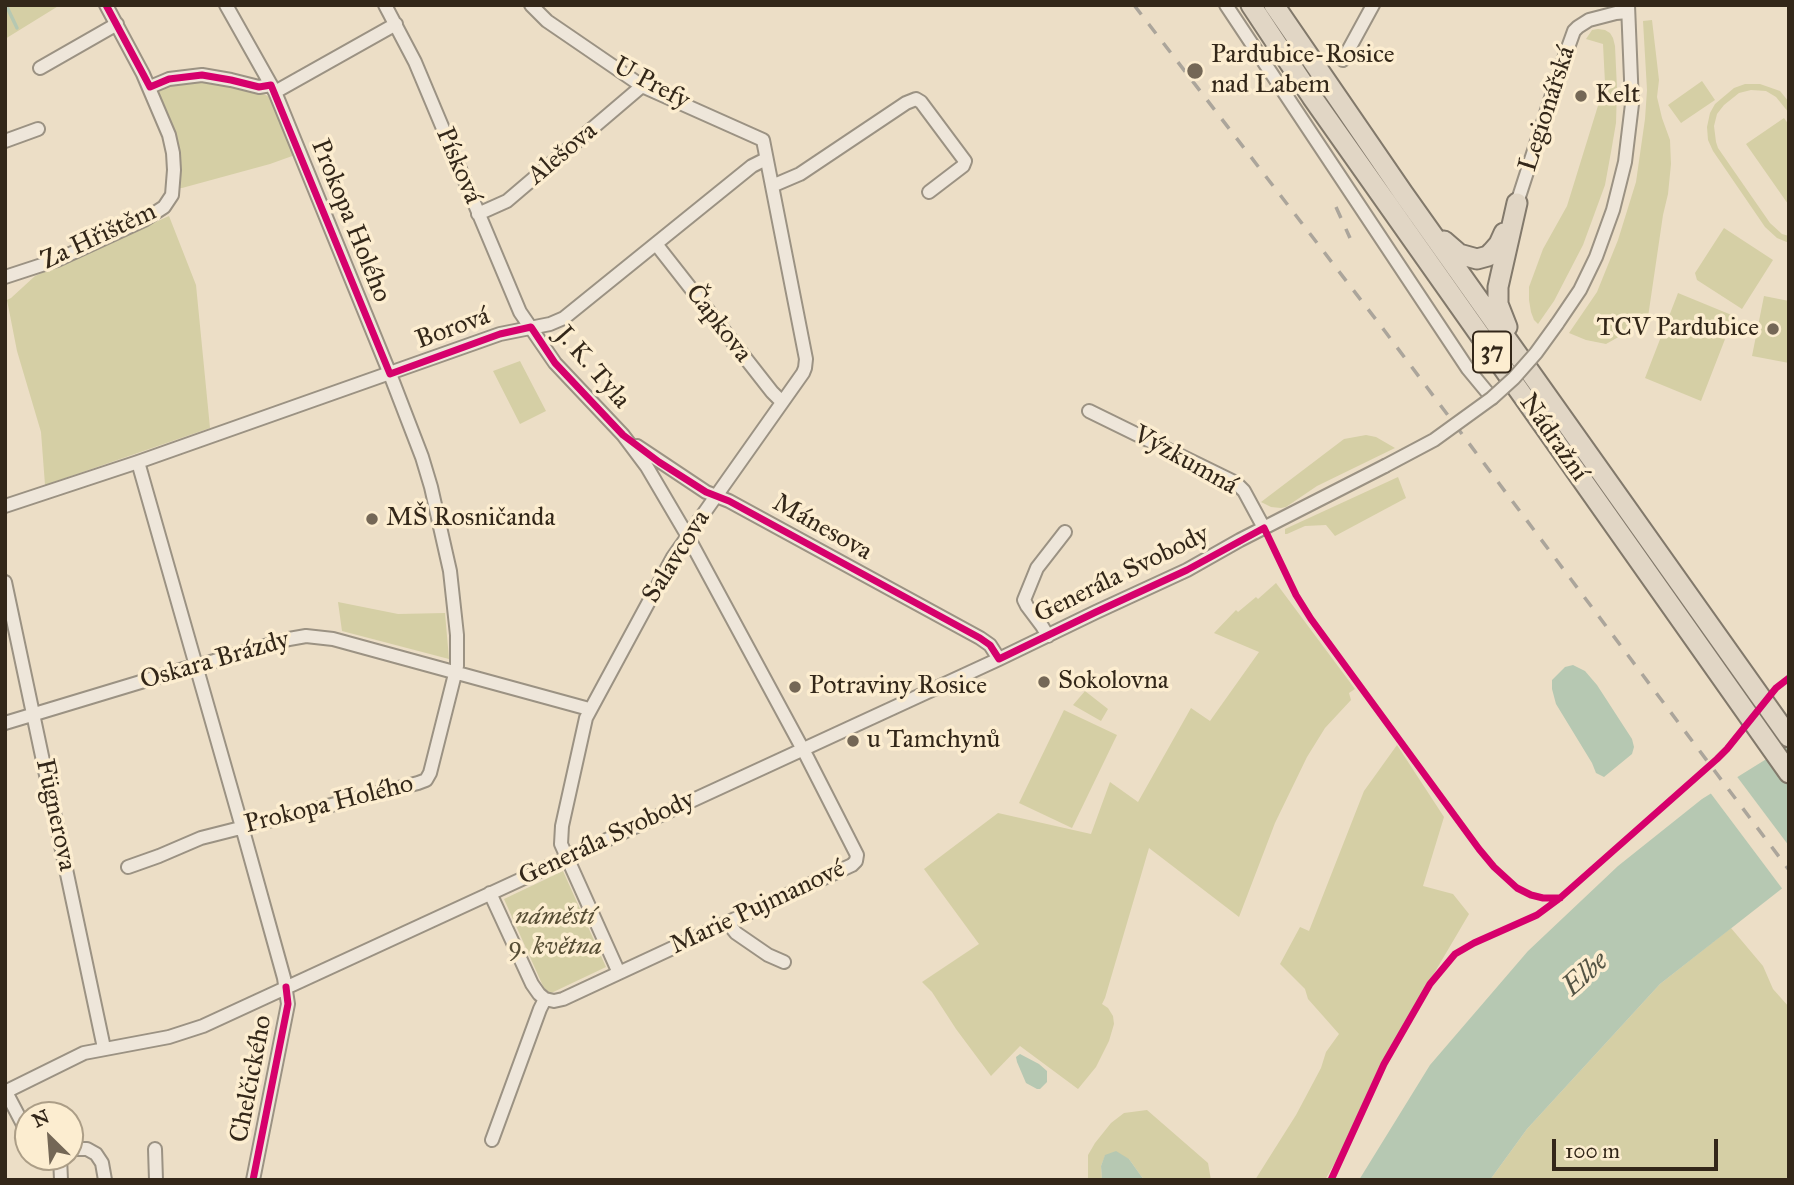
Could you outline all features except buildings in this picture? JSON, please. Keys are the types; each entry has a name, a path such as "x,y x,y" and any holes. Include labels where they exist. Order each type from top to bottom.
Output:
{"main road":[{"name":"Nádražní","path":"1251,5 1320,108 1789,773"},
{"name":"Nádražní","path":"1274,5 1422,220 1789,737"},
{"path":"1422,220 1459,254 1477,259 1488,256 1496,248 1517,203"},
{"path":"1517,203 1500,276 1498,297 1500,311 1521,360"}],"street":[{"name":"Za Hřištěm","path":"5,277 57,260 153,215 172,195 175,179 169,135 150,87 106,5"},
{"name":"Prokopa Holého","path":"128,866 192,841 426,780 456,672 457,635 453,591 446,550 422,457 273,88 226,5"},
{"name":"Písková","path":"385,5 415,62 515,302 531,327"},
{"name":"U Prefy","path":"531,5 547,21 642,86 760,137 766,159"},
{"path":"1226,5 1468,369 1492,398"},
{"path":"1343,60 1373,5"},
{"name":"Legionářská","path":"1492,398 1536,353 1580,290 1596,257 1613,210 1625,162 1632,104 1628,9 1589,20 1574,31 1517,203"},
{"path":"40,68 117,24"},
{"path":"150,87 169,79 202,75 273,88 396,24"},
{"name":"Alešova","path":"478,214 507,201 642,86"},
{"path":"772,186 800,174 916,99 965,161 963,166 929,192"},
{"path":"5,141 38,129"},
{"name":"Salavcova","path":"566,858 561,834 589,709 687,535 803,373 806,359 766,159"},
{"name":"Borová","path":"5,506 500,334 550,324 564,318 752,166 766,159"},
{"name":"Čapkova","path":"656,244 782,402"},
{"name":"J. K. Tyla","path":"531,327 555,363 623,435 647,467 803,749"},
{"name":"Generála Svobody","path":"6,1092 77,1055 190,1031 999,659 1187,570 1385,466 1434,440 1492,398"},
{"name":"Výzkumná","path":"1089,411 1236,483 1244,491 1264,528"},
{"name":"Mánesova","path":"623,435 706,492 729,501 980,638 990,645 999,659"},
{"name":"Chelčického","path":"138,462 286,987 288,1004 253,1180"},
{"path":"1048,636 1024,600 1037,568 1065,532"},
{"name":"Fügnerova","path":"5,582 104,1048"},
{"name":"Oskara Brázdy","path":"5,723 306,636 333,639 589,709"},
{"name":"Marie Pujmanové","path":"545,999 564,999 852,865 856,861 856,853 803,749"},
{"path":"566,858 619,973"},
{"path":"490,893 532,984 545,999 492,1139"},
{"path":"728,923 736,933 768,955 784,962"},
{"path":"84,1149 96,1154 102,1163 104,1180"},
{"path":"155,1149 156,1180"}],"green space":[{"path":"5,5 60,5 5,39"},
{"path":"1652,20 1659,80 1657,97 1670,140 1668,194 1648,317 1640,325 1606,344 1569,333 1597,292 1618,240 1636,182 1647,90 1643,21"},
{"path":"1592,30 1610,33 1613,38 1617,89 1616,123 1605,185 1583,245 1554,301 1538,324 1531,312 1529,287 1543,249 1567,206 1605,83 1603,44 1586,39"},
{"path":"206,79 268,96 275,106 295,155 177,188 158,95 164,86"},
{"path":"1702,81 1715,100 1681,123 1668,105"},
{"path":"1745,84 1760,84 1780,91 1789,102 1789,113 1776,97 1766,91 1751,90 1739,93 1717,114 1714,126 1716,142 1770,223 1782,234 1789,236 1789,243 1777,238 1765,227 1708,140 1707,127 1715,104 1734,88"},
{"path":"1784,118 1789,125 1788,204 1746,144"},
{"path":"169,216 196,285 210,428 45,485 41,432 17,351 7,300 35,276"},
{"path":"1724,228 1773,260 1742,309 1697,280 1695,273"},
{"path":"1678,293 1734,316 1701,401 1645,378"},
{"name":"TCV Pardubice","path":"1764,296 1789,301 1789,363 1752,356"},
{"path":"520,361 546,411 520,424 493,371"},
{"path":"1366,435 1376,437 1395,448 1317,486 1286,507 1271,507 1261,502 1344,439"},
{"path":"1398,477 1406,498 1335,536 1326,525 1305,526 1285,534 1285,529"},
{"path":"1276,583 1355,689 1349,693 1351,700 1325,728 1307,757 1275,823 1239,917 1149,848 1102,1004 1113,1016 1114,1024 1096,1067 1078,1089 1020,1046 991,1076 932,992 922,982 979,944 924,869 998,813 1091,834 1110,782 1138,802 1191,708 1210,721 1259,652 1214,633 1236,610 1238,612 1256,597 1258,599"},
{"path":"338,602 398,614 445,613 449,659 342,631"},
{"path":"1085,691 1108,709 1101,721 1073,705"},
{"path":"1064,710 1117,735 1072,828 1019,803"},
{"path":"1397,745 1444,817 1423,886 1453,894 1469,914 1379,1067 1340,1154 1325,1180 1255,1180 1296,1115 1321,1068 1326,1052 1339,1034 1308,999 1305,989 1280,964 1300,927 1309,931 1364,791"},
{"name":"náměstí 9. května","path":"563,871 606,967 547,995 504,899"},
{"path":"1731,928 1763,966 1773,989 1789,1007 1789,1180 1490,1180 1527,1129 1660,984"},
{"path":"1147,1110 1208,1163 1211,1180 1144,1180 1129,1159 1105,1156 1101,1166 1102,1180 1088,1180 1088,1155 1111,1123 1124,1113"}],"water":[{"path":"1573,665 1585,671 1597,685 1632,739 1632,754 1604,777 1596,773 1556,704 1552,680 1565,667"},
{"name":"Elbe","path":"1789,745 1789,883 1660,984 1527,1129 1490,1180 1359,1180 1430,1065 1528,951 1618,866 1702,799"},
{"path":"1020,1054 1047,1071 1047,1082 1040,1089 1026,1083 1017,1062 1016,1057"},
{"path":"1116,1151 1129,1159 1144,1180 1102,1180 1101,1166 1105,1155"}],"pier":[{"path":"1735,774 1789,846 1789,888 1784,891 1709,791"}],"waterway":[{"path":"6,5 17,28"}],"railway":[{"path":"1134,5 1384,330 1789,870"},
{"path":"1336,207 1350,238"}],"cycle path":[{"path":"106,5 150,87 169,79 202,75 259,87 271,85 390,374 500,334 531,327 555,363 623,435 659,462 706,492 729,501 980,638 990,645 999,659 1187,570 1264,528 1296,595 1311,619 1479,849 1517,888 1543,898 1560,898"},
{"path":"1331,1180 1384,1064 1430,984 1455,954 1537,915 1560,898 1717,759 1776,688 1789,678"},
{"path":"253,1180 288,1004 286,987"}],"place":[{"name":"Pardubice-Rosice nad Labem","path":"1195,71"},
{"name":"Kelt","path":"1581,96"},
{"name":"TCV Pardubice","path":"1773,329"},
{"name":"MŠ Rosničanda","path":"372,519"},
{"name":"Sokolovna","path":"1044,682"},
{"name":"Potraviny Rosice","path":"795,687"},
{"name":"u Tamchynů","path":"853,741"}]}
